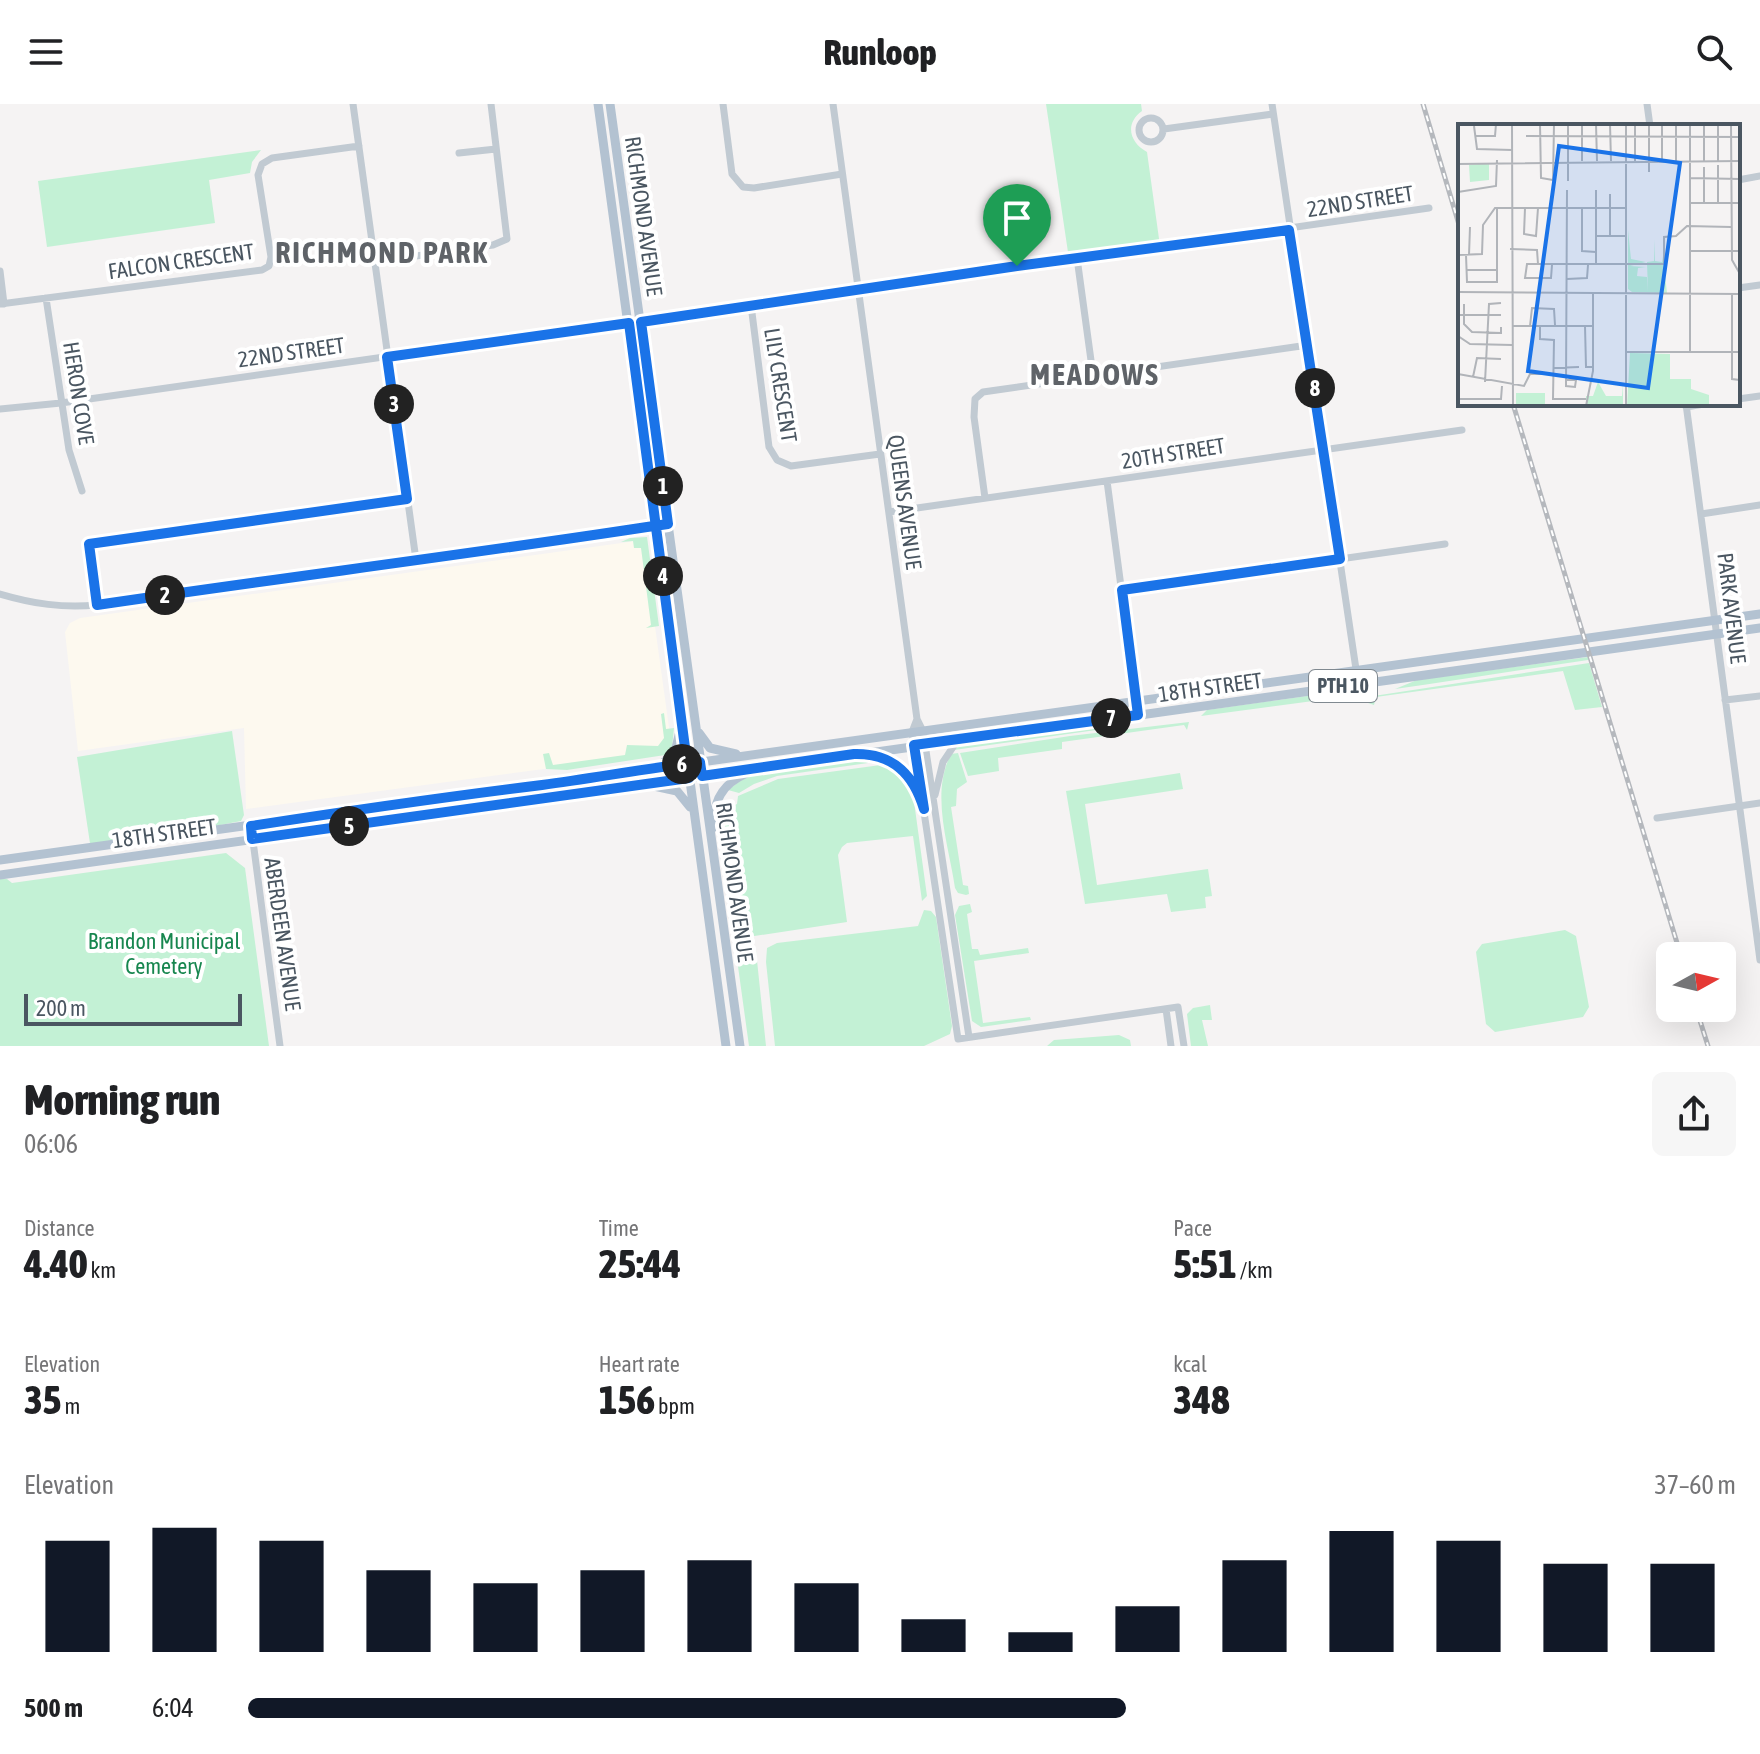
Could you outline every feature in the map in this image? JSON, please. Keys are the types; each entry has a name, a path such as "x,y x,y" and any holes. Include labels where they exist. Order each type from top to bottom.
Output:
{"main road":[{"name":"RICHMOND AVENUE","path":"598,104 726,1046"},
{"name":"RICHMOND AVENUE","path":"610,104 740,1046"},
{"name":"18TH STREET","path":"0,860 1760,614"},
{"name":"18TH STREET","path":"0,875 1760,628"},
{"path":"648,769 666,762 675,752 680,734 680,704"},
{"path":"695,719 702,741 710,748 751,755"},
{"path":"718,890 720,862 714,814 717,799 736,777 763,767"},
{"path":"627,786 664,787 677,791 691,808 697,831"}],"street":[{"path":"353,104 416,560"},
{"path":"374,262 493,245 507,239 491,104"},
{"path":"723,104 732,174 743,187 754,188 842,174"},
{"name":"QUEENS AVENUE","path":"833,104 917,719"},
{"path":"1272,104 1360,696"},
{"path":"1647,104 1650,124"},
{"path":"1164,129 1273,114"},
{"name":"FALCON CRESCENT","path":"2,304 262,270 269,266 271,257 259,169 272,158 359,146"},
{"path":"459,153 496,149"},
{"path":"1740,180 1760,176"},
{"name":"22ND STREET","path":"0,409 641,322 1429,208"},
{"path":"1077,258 1093,375"},
{"path":"0,271 2,304"},
{"path":"1740,288 1760,285"},
{"name":"HERON COVE","path":"46,298 69,450 82,491"},
{"name":"LILY CRESCENT","path":"751,305 769,447 777,460 791,466 880,454"},
{"path":"985,498 974,417 975,399 983,392 1308,345"},
{"path":"1740,399 1760,396"},
{"name":"PARK AVENUE","path":"1686,406 1739,806 1757,912 1760,960"},
{"name":"20TH STREET","path":"889,512 1462,430"},
{"path":"1107,481 1138,715"},
{"path":"97,605 89,544 407,499"},
{"path":"1701,514 1760,505"},
{"path":"0,594 36,605 67,608 97,605 668,524"},
{"path":"1122,590 1445,544"},
{"path":"1725,700 1760,696"},
{"path":"917,719 923,731 969,1037"},
{"path":"917,719 912,732 958,1039 1178,1007 1184,1046"},
{"path":"934,805 938,777 946,756 955,743 968,738"},
{"path":"854,754 875,755 895,764 916,787 924,809"},
{"path":"1657,818 1760,803"},
{"name":"ABERDEEN AVENUE","path":"251,826 280,1046"},
{"path":"1166,1009 1171,1046"}],"shaded area":[{"path":"643,540 671,742 663,753 246,809 244,728 78,751 65,632 70,623 80,618"}],"green space":[{"path":"1046,104 1141,104 1142,111 1133,122 1131,133 1137,144 1147,152 1160,246 1069,259"},
{"path":"261,150 252,162 250,173 209,180 215,223 47,247 38,181"},
{"path":"647,537 659,626 646,628 651,625 641,548 634,548 633,541 621,542"},
{"path":"1588,657 1588,660 1395,689 1417,680"},
{"path":"1589,663 1602,707 1575,710 1563,671 1376,697 1374,705 1368,703 1367,697"},
{"path":"1342,691 1343,697 1201,716 1207,710"},
{"path":"664,713 666,729 674,728 672,748 665,755 567,770 546,769 543,754 549,753 553,765 625,755 627,745 658,746 664,738 661,714"},
{"path":"1125,721 1125,726 954,750 961,744"},
{"path":"1189,722 1187,730 1184,725 1062,742 1062,749 998,758 999,771 968,776 960,753 1070,736"},
{"path":"232,731 244,815 241,821 91,850 77,757"},
{"path":"958,753 967,782 957,789 956,806 951,807 963,885 968,886 969,894 966,895 958,893 955,888 941,803 945,770 951,754"},
{"path":"865,758 882,761 777,776 739,793 728,790 758,773"},
{"path":"888,764 912,787 927,896 922,901 913,836 847,843 842,847 838,855 847,922 735,939 737,952 756,951 766,1046 749,1046 720,836 720,820 734,800 733,806 737,804 738,796 778,779"},
{"path":"1180,773 1183,789 1085,804 1097,885 1208,869 1212,896 1205,897 1206,908 1171,912 1167,894 1085,904 1066,791"},
{"name":"Brandon Municipal Cemetery","path":"226,853 245,868 269,1046 0,1046 0,879 12,883"},
{"path":"970,904 972,912 967,914 972,949 978,949 980,955 1028,948 1029,953 974,961 983,1023 1030,1017 1031,1020 981,1027 972,1021 955,915 959,906"},
{"path":"924,910 931,911 936,917 952,1026 950,1034 924,1046 775,1046 767,948 777,943 918,926"},
{"path":"1565,930 1576,936 1589,1007 1583,1017 1495,1032 1486,1024 1476,952 1482,944"},
{"path":"1210,1005 1212,1020 1202,1020 1208,1046 1191,1046 1187,1014 1193,1008"},
{"path":"1119,1035 1130,1040 1131,1046 1047,1046 1054,1040"}],"railway":[{"path":"1423,104 1458,221"},
{"path":"1514,406 1677,942"},
{"path":"1700,1022 1708,1046"}],"district":[{"name":"RICHMOND PARK","path":"382,253"},
{"name":"MEADOWS","path":"1095,375"}],"route":[{"path":"1017,266 641,322 668,524 656,526 545,541 425,559 299,575 97,605 89,544 407,499 387,357 629,323 648,465 654,513 656,526 670,634 687,755 688,764 689,778 252,839 251,826 470,794 541,785 648,769 688,764 700,762 702,776 854,754 875,755 895,764 916,787 924,809 914,745 1138,715 1122,590 1340,559 1289,230 1017,266"}]}
